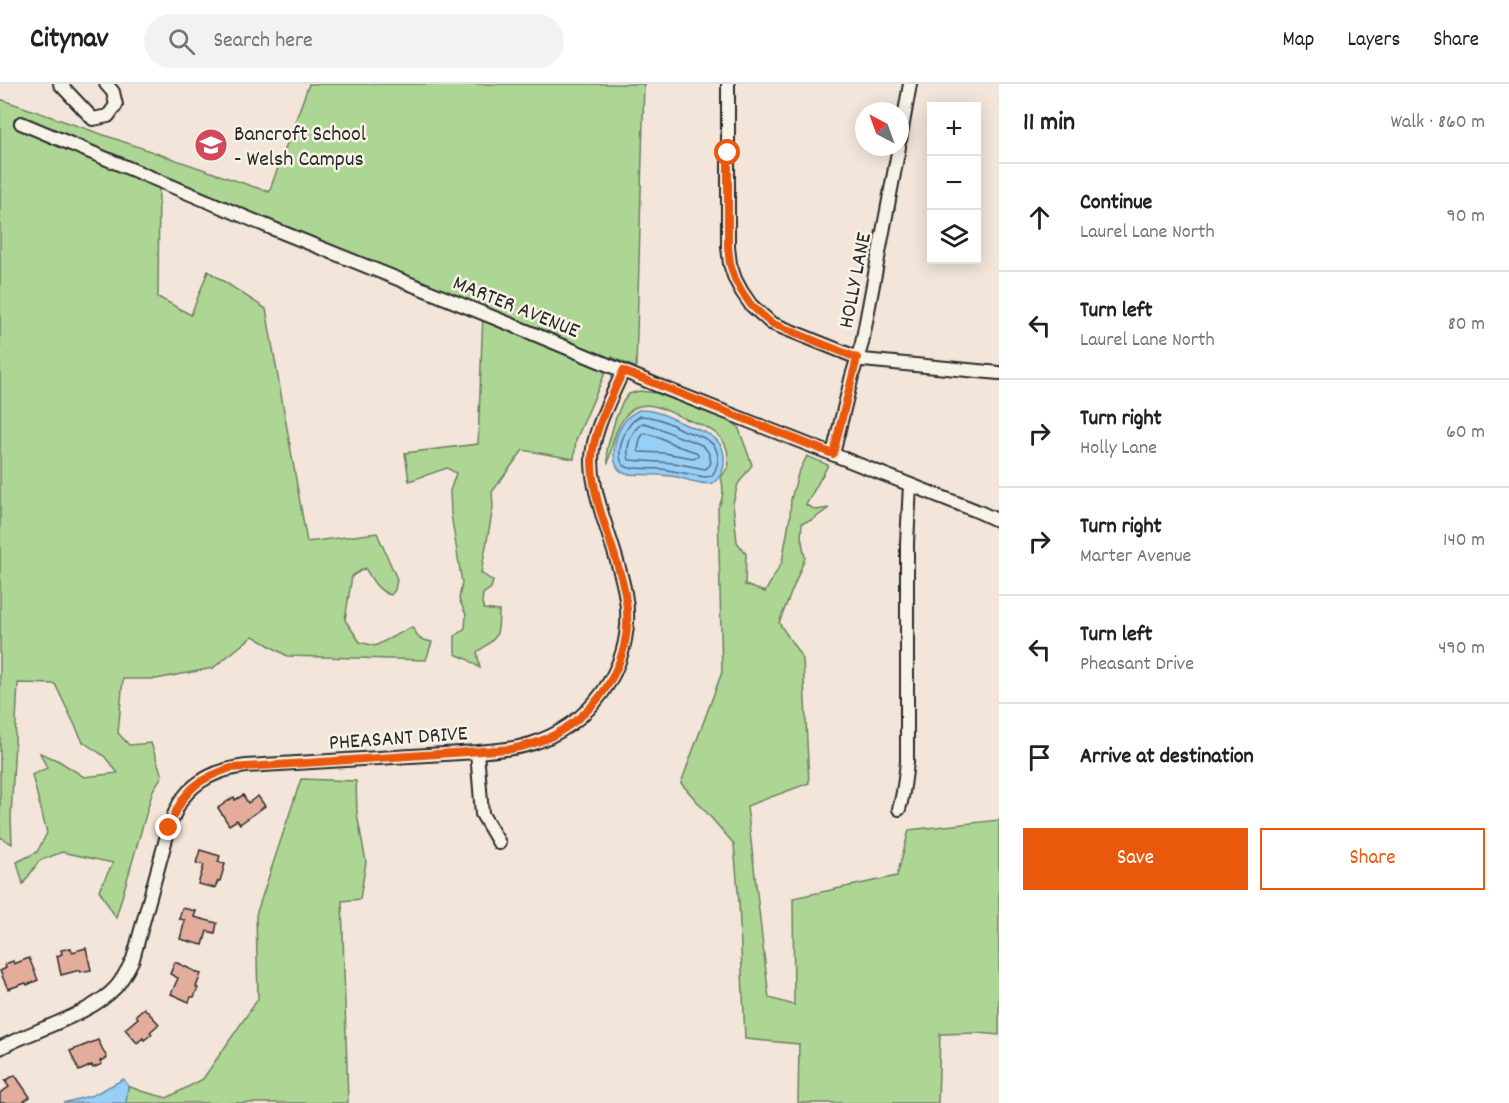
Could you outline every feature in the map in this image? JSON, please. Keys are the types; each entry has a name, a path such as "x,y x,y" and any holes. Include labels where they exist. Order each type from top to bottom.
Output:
{"street":[{"path":"60,84 93,119 108,116 116,105 113,92 106,84"},
{"path":"728,84 728,247 735,279 751,305 771,323 864,360 999,373"},
{"path":"907,102 910,84"},
{"name":"MARTER AVENUE","path":"21,123 274,230 999,521"},
{"name":"HOLLY LANE","path":"833,454 862,343 897,156"},
{"name":"PHEASANT DRIVE","path":"0,1048 90,1007 104,998 120,981 133,959 175,812 182,799 204,780 231,768 246,766 511,749 526,746 553,735 576,720 597,702 618,666 625,638 627,616 622,579 596,490 592,459 593,447 601,422 623,371"},
{"path":"899,809 907,762 907,543 910,485"},
{"path":"477,752 482,814 499,843"}],"green space":[{"path":"309,84 644,84 636,368 612,357 576,440 574,459 523,450 492,492 493,508 481,573 493,581 491,588 483,594 482,603 484,609 499,611 498,626 496,636 477,652 480,668 455,654 455,636 465,628 466,615 459,599 462,583 451,514 450,491 456,473 447,468 409,481 405,453 478,444 483,313 159,181 158,297 191,315 208,271 266,309 307,542 377,533 397,579 395,590 391,595 378,588 365,568 352,576 345,620 360,642 375,646 412,627 420,639 432,642 426,660 287,656 253,636 213,668 156,679 123,679 118,733 129,745 151,743 162,776 153,790 116,918 99,890 113,863 62,852 39,861 23,884 17,862 37,852 47,833 32,775 47,768 40,753 59,761 84,777 118,773 104,756 83,742 55,684 18,683 11,818 12,844 0,837 0,99 269,192"},
{"path":"639,391 657,393 735,423 739,429 752,465 738,484 733,503 737,542 746,554 745,585 765,592 782,562 791,499 798,474 807,456 828,465 806,505 816,510 829,508 812,520 802,523 801,536 805,558 779,623 803,659 809,783 747,806 769,998 794,1005 793,898 897,876 909,830 999,820 999,1035 940,1034 938,1103 798,1103 799,1044 745,1039 734,844 681,783 722,672 718,508 723,493 721,477 729,465 728,456 723,440 711,430 664,409 645,405 633,409 622,420 608,464 607,449 622,403 629,394"},
{"path":"301,779 356,781 357,814 366,862 360,899 342,901 348,1103 126,1103 128,1086 167,1098 203,1079 258,999 256,915"}],"water":[{"path":"639,410 661,414 714,437 724,455 724,467 718,479 704,484 671,476 626,474 620,470 614,458 617,435 625,420"},
{"path":"124,1079 128,1086 126,1103 63,1103 93,1095"}],"building":[{"path":"243,795 248,803 258,796 265,806 240,824 237,820 229,825 218,808 234,797 235,800"},
{"path":"200,850 220,856 218,862 225,864 220,881 215,888 198,884 204,865 196,863"},
{"path":"182,908 196,911 194,917 217,923 215,933 207,931 203,945 180,939 185,920 179,919"},
{"path":"71,948 72,952 86,948 91,970 80,972 80,970 61,975 57,956 62,954 61,950"},
{"path":"29,958 38,980 8,989 0,971 6,968 5,964 13,961 14,964"},
{"path":"175,962 201,974 196,987 198,988 189,1002 171,994 178,978 170,974"},
{"path":"144,1008 159,1024 150,1032 152,1034 137,1043 125,1029 138,1018 136,1015"},
{"path":"98,1040 107,1058 100,1061 102,1064 93,1068 92,1065 79,1071 70,1051"},
{"path":"15,1075 30,1097 21,1103 0,1103 0,1093 9,1087 5,1081"}],"place":[{"name":"Bancroft School - Welsh Campus","path":"211,145"}],"route":[{"path":"169,828 182,799 192,788 217,773 231,768 511,749 526,746 553,735 576,720 597,702 618,666 625,638 627,609 622,579 596,490 592,459 593,447 601,422 623,371 833,454 857,358 771,323 751,305 742,292 730,264 728,247 728,153"}]}
